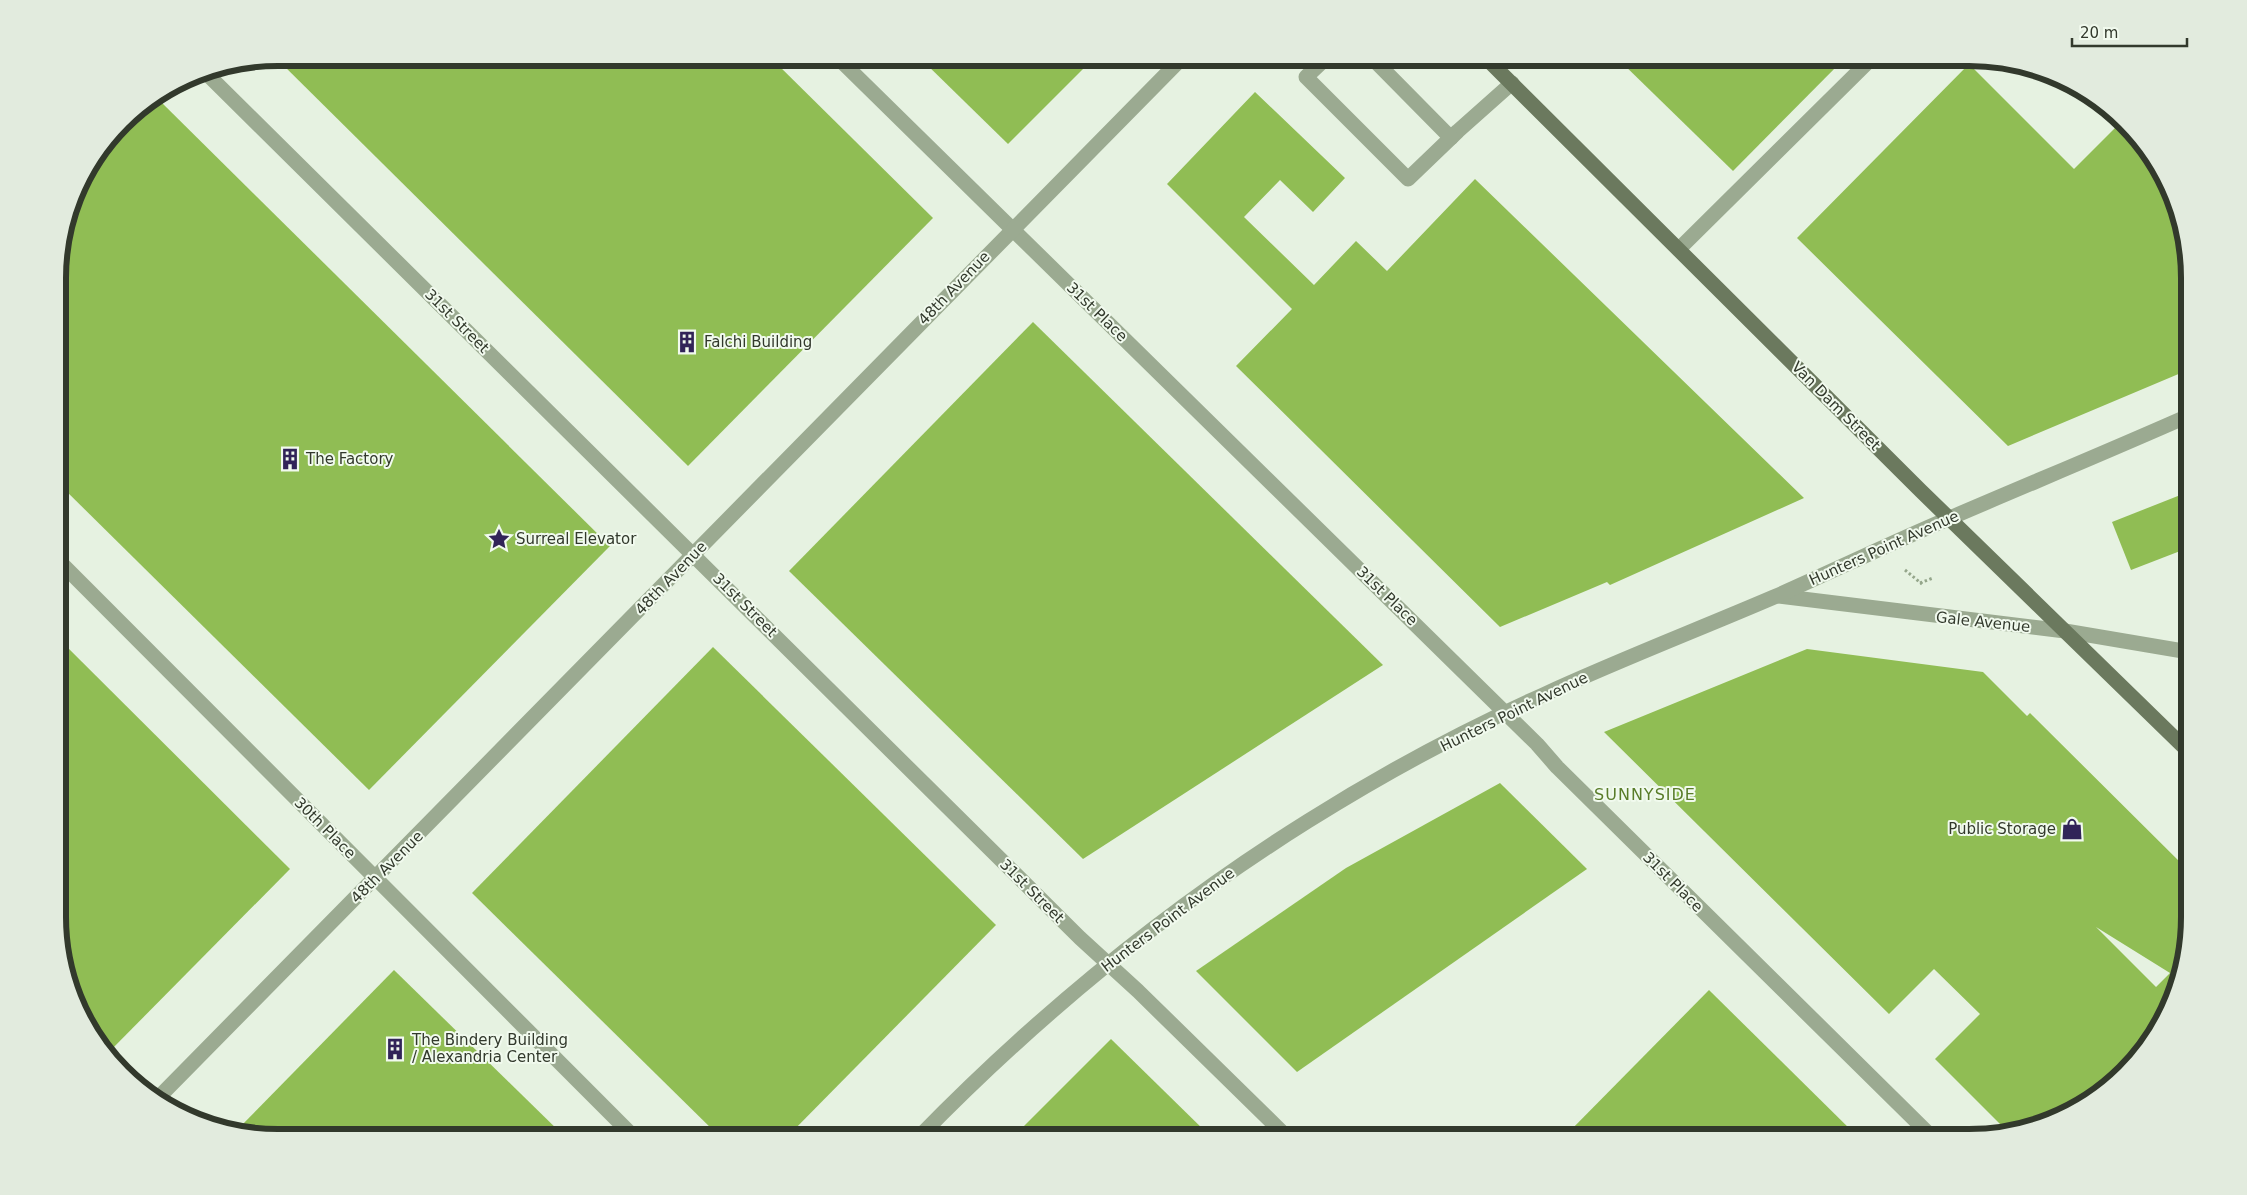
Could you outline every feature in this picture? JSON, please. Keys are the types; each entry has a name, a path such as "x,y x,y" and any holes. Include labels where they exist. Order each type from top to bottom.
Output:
{"main road":[{"name":"Van Dam Street","path":"1494,66 2181,744"}],"street":[{"name":"31st Place","path":"846,66 1924,1129"},
{"name":"48th Avenue","path":"162,1094 1012,228 1174,66"},
{"path":"1316,66 1306,77 1408,179 1512,83"},
{"path":"1380,66 1452,138"},
{"path":"1679,249 1864,66"},
{"name":"31st Street","path":"211,78 694,554 1052,911 1279,1129"},
{"name":"Hunters Point Avenue","path":"927,1129 1011,1046 1076,989 1205,890 1309,821 1409,763 1504,713 1543,695 1777,596 1950,518 2181,419"},
{"name":"30th Place","path":"66,568 626,1129"},
{"name":"Gale Avenue","path":"1777,596 2065,631 2181,651"}],"path":[{"path":"1905,570 1920,583 1933,578"}],"building":[{"name":"Falchi Building","path":"284,66 779,66 933,218 688,466"},
{"path":"928,66 1086,66 1008,144"},
{"path":"1625,66 1837,66 1733,171"},
{"path":"1967,66 1971,66 2074,169 2117,126 2137,149 2165,197 2177,237 2181,279 2181,373 2008,446 1797,238"},
{"path":"1255,92 1345,178 1313,212 1280,180 1244,217 1314,285 1356,241 1387,271 1475,179 1804,498 1610,585 1607,582 1500,627 1236,366 1292,309 1167,184"},
{"name":"The Factory","path":"161,102 610,546 369,790 66,491 66,279 68,251 73,224 82,197 110,149 128,128"},
{"path":"1033,322 1383,665 1083,859 789,571"},
{"path":"2181,495 2181,551 2131,570 2112,522"},
{"path":"66,646 290,869 112,1049 82,998 73,971 68,944 66,916"},
{"path":"713,647 996,925 795,1129 712,1129 472,893"},
{"path":"1807,649 1983,672 2027,716 2030,713 2181,863 2179,944 2174,971 2165,998 2137,1046 2119,1067 2098,1085 2062,1107 2023,1122 2002,1126 1935,1059 1980,1014 1934,969 1889,1014 1604,732","holes":["2096,927 2170,973 2156,987"]},
{"path":"1500,783 1587,869 1297,1072 1196,971 1346,868"},
{"name":"The Bindery Building / Alexandria Center","path":"394,970 557,1129 279,1129 241,1126"},
{"path":"1709,990 1850,1129 1572,1129"},
{"path":"1111,1039 1203,1129 1021,1129"}],"place":[{"name":"Falchi Building","path":"687,342"},
{"name":"The Factory","path":"290,459"},
{"name":"Surreal Elevator","path":"499,539"},
{"name":"Public Storage","path":"2072,829"},
{"name":"The Bindery Building / Alexandria Center","path":"395,1049"}],"district":[{"name":"SUNNYSIDE","path":"1645,794"}]}
